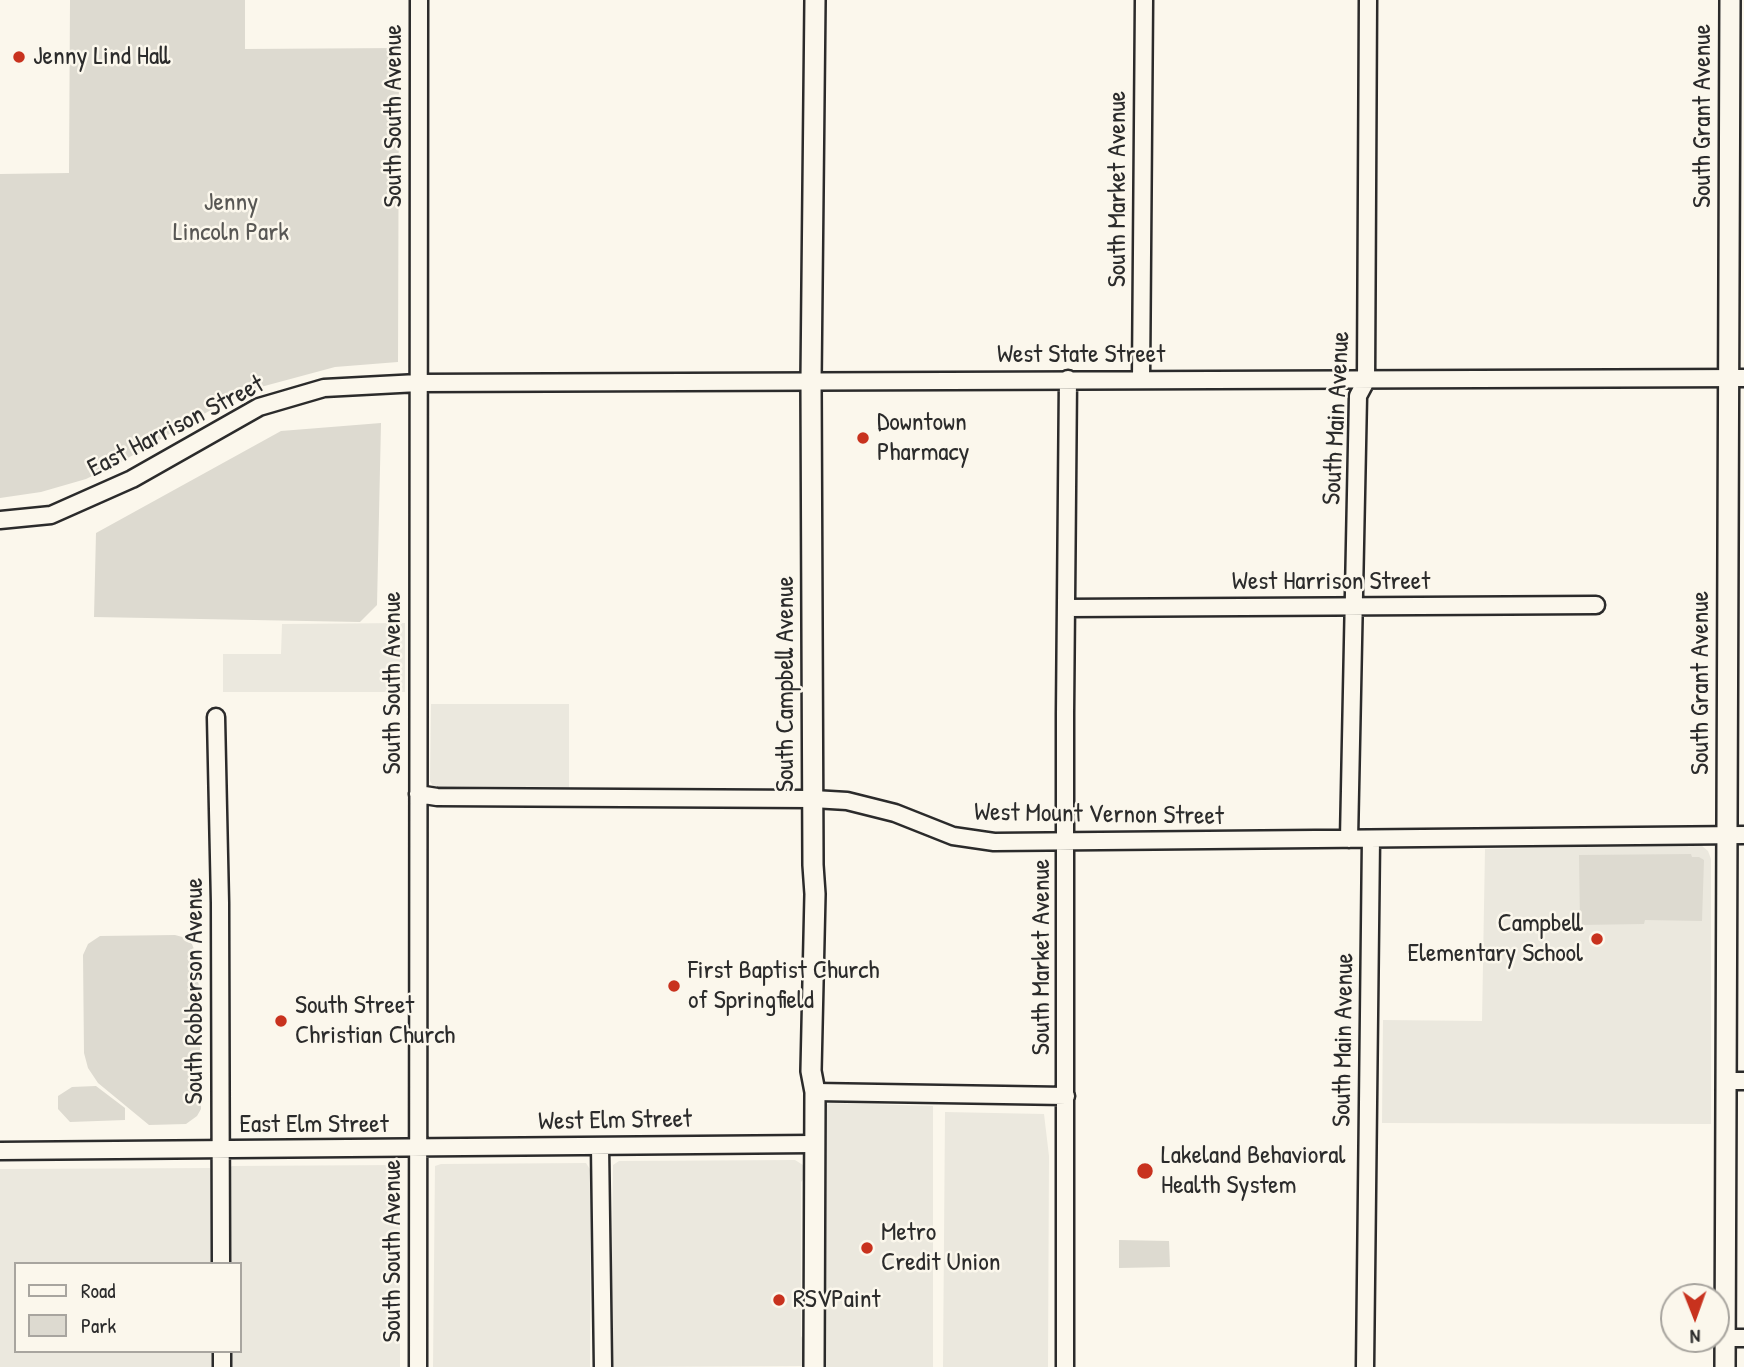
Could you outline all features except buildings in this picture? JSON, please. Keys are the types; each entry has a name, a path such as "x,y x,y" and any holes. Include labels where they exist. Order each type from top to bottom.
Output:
{"main road":[{"name":"South Campbell Avenue","path":"814,1367 815,1091 811,1071 811,1001 815,969 811,381 815,0"},
{"name":"South Grant Avenue","path":"1725,1367 1735,1338 1736,378 1730,0"}],"street":[{"name":"South South Avenue","path":"418,1367 419,0"},
{"name":"South Market Avenue","path":"1141,379 1144,0"},
{"name":"South Main Avenue","path":"1349,839 1358,396 1366,381 1368,0"},
{"name":"West State Street","path":"418,383 1736,378"},
{"name":"South Market Avenue","path":"1065,1367 1068,379"},
{"name":"East Harrison Street","path":"0,520 51,516 95,497 259,407 324,388 418,383"},
{"name":"West Harrison Street","path":"1066,608 1595,605"},
{"name":"South Robberson Avenue","path":"216,717 220,903 221,1262"},
{"name":"West Mount Vernon Street","path":"418,794 437,797 813,799 870,806 974,841 1067,843 1735,836"},
{"name":"South Main Avenue","path":"1365,1367 1371,839"},
{"path":"815,1091 1066,1097"},
{"name":"West Elm Street","path":"417,1149 813,1144"},
{"path":"600,1146 603,1367"},
{"name":"East Elm Street","path":"0,1151 417,1149"}],"shaded area":[{"path":"405,623 405,692 223,692 223,654 281,654 282,624"},
{"path":"431,704 569,704 569,787 433,786 430,781"},
{"name":"Campbell Elementary School","path":"1701,845 1708,851 1711,859 1711,1124 1382,1123 1383,1020 1482,1021 1485,849"},
{"path":"830,1103 933,1106 933,1367 822,1367 823,1111"},
{"path":"945,1112 1044,1114 1049,1156 1048,1367 943,1367"},
{"path":"795,1160 803,1165 806,1176 801,1182 801,1336 806,1344 804,1366 611,1367 613,1165 619,1161"},
{"path":"586,1163 591,1171 590,1367 433,1367 435,1166"},
{"path":"397,1165 400,1172 400,1367 229,1367 228,1353 242,1353 242,1262 228,1262 229,1168"},
{"path":"210,1168 213,1174 214,1262 14,1262 14,1353 214,1353 214,1367 0,1367 0,1169"}],"green space":[{"name":"Jenny Lincoln Park","path":"70,0 245,0 245,49 399,48 398,362 335,367 257,388 216,407 86,479 41,492 0,498 0,174 69,173"},
{"path":"381,423 377,605 360,622 94,617 96,533 281,431"},
{"path":"1691,854 1692,857 1704,860 1702,921 1645,920 1644,924 1580,925 1579,855"},
{"path":"175,935 186,938 195,952 199,988 201,1109 197,1116 186,1124 149,1125 98,1083 88,1068 84,1053 83,955 88,944 100,936"},
{"path":"96,1086 125,1108 125,1120 70,1122 58,1109 58,1096 72,1087"},
{"path":"1119,1240 1169,1241 1170,1267 1119,1268"}],"place":[{"name":"Jenny Lind Hall","path":"19,57"},
{"name":"Downtown Pharmacy","path":"863,438"},
{"name":"Campbell Elementary School","path":"1597,939"},
{"name":"First Baptist Church of Springfield","path":"674,986"},
{"name":"South Street Christian Church","path":"281,1021"},
{"name":"Lakeland Behavioral Health System","path":"1145,1171"},
{"name":"Metro Credit Union","path":"867,1248"},
{"name":"RSVPaint","path":"779,1300"}]}
